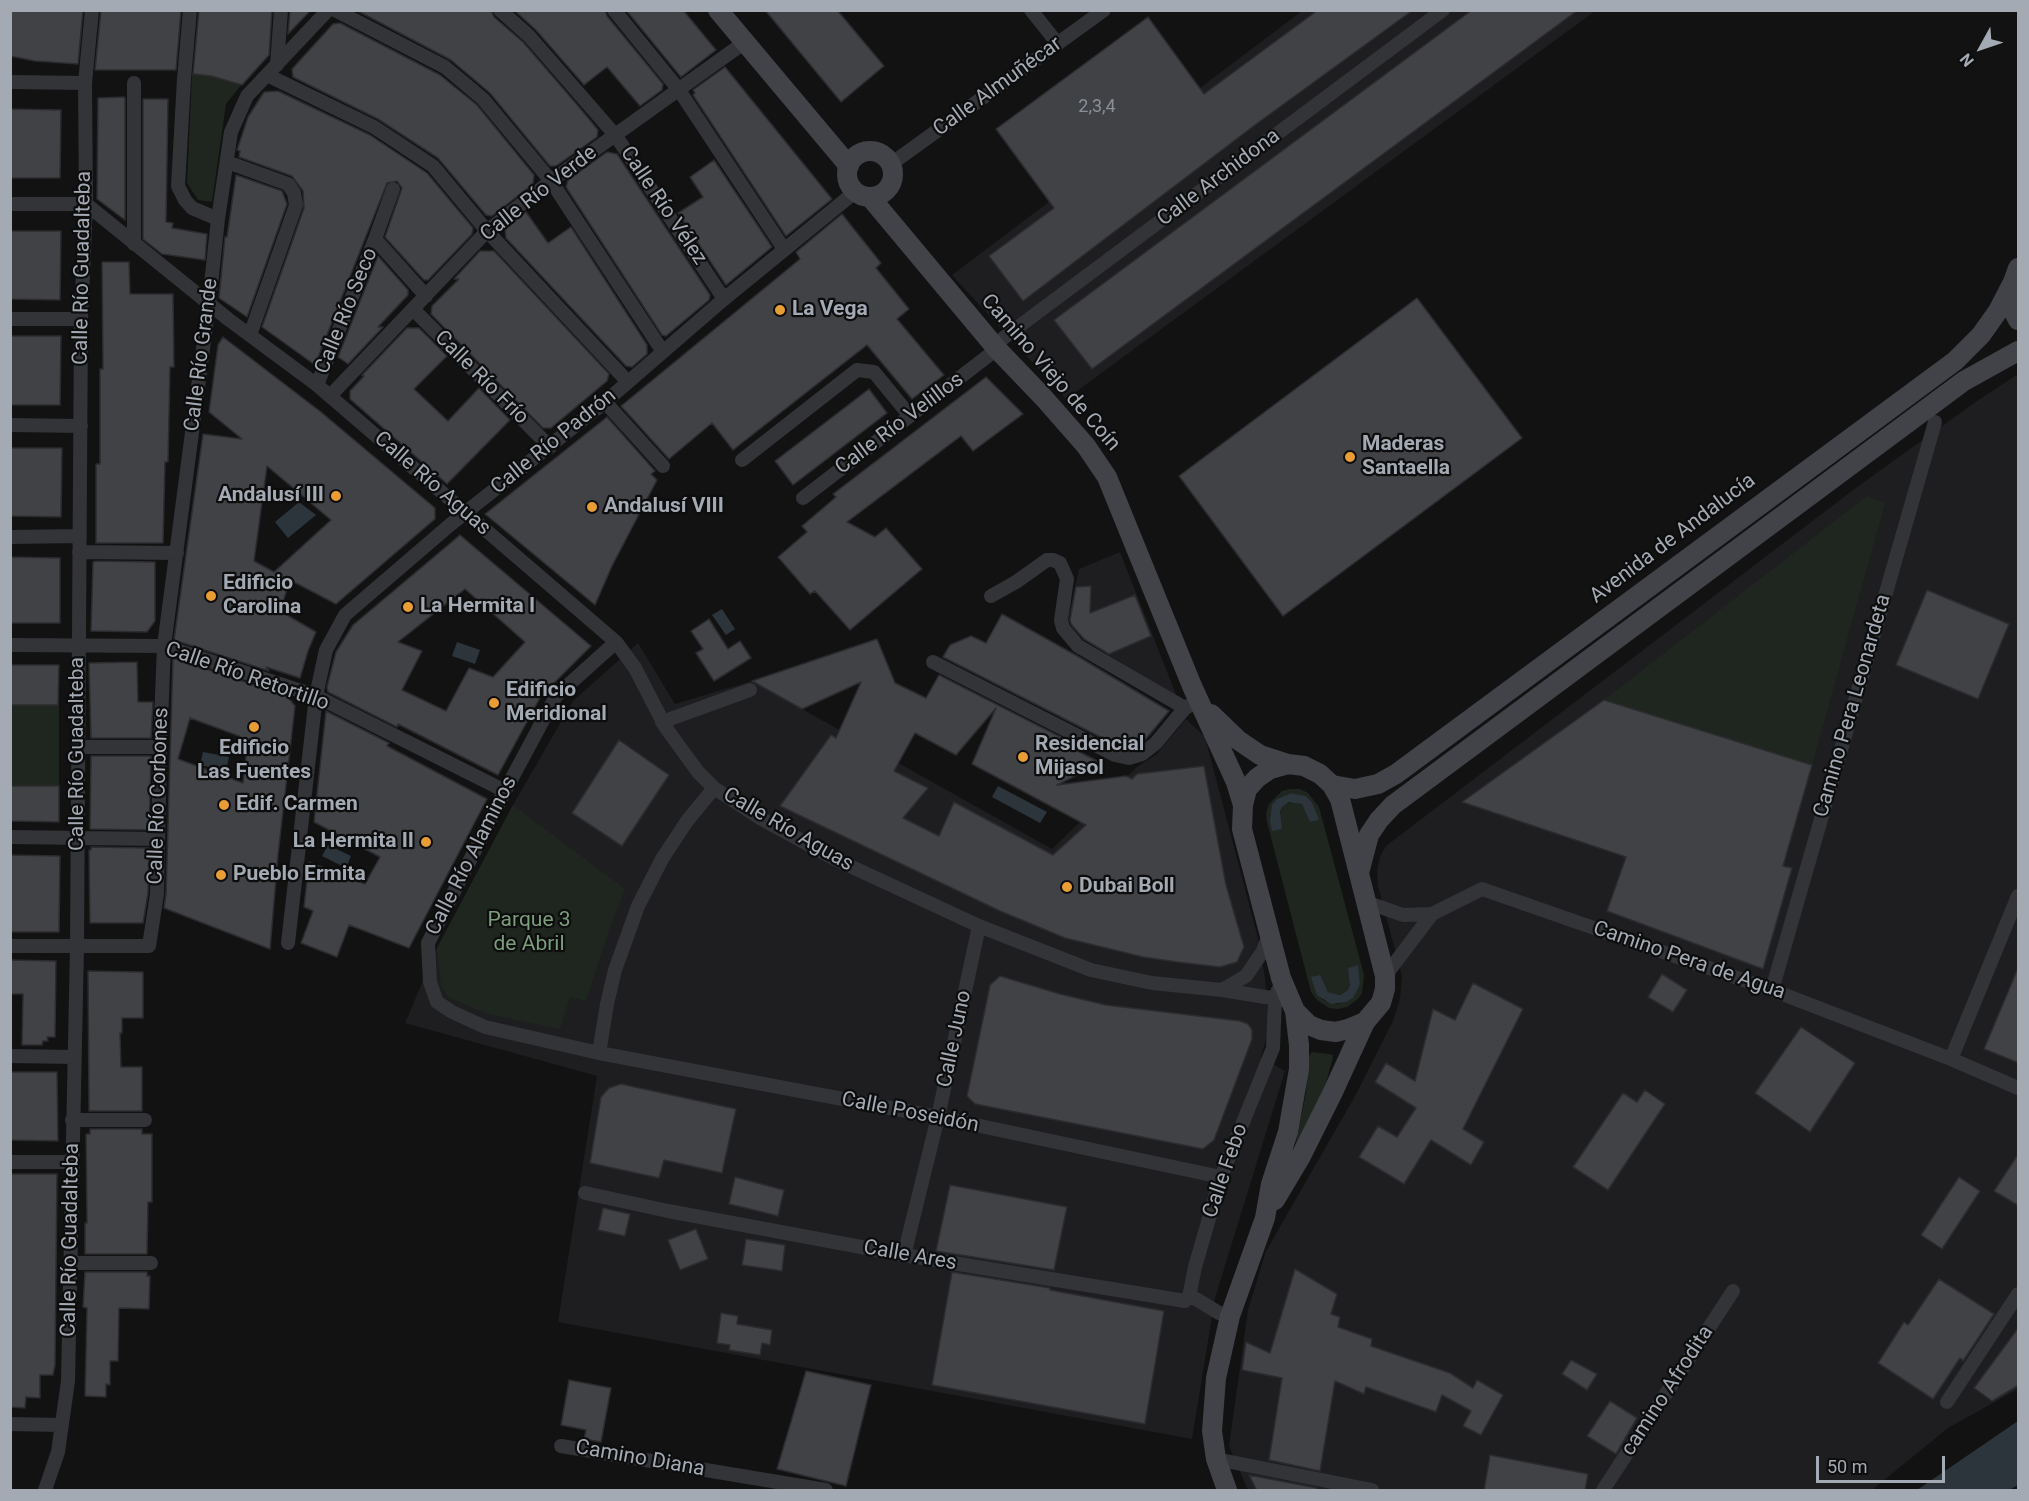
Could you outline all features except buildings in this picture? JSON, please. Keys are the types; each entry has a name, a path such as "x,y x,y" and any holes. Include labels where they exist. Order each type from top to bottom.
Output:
{"street":[{"name":"Calle Río Guadalteba","path":"45,1491 58,1452 68,1381 77,946 81,319 86,204 85,83 92,10"},
{"path":"190,10 183,86 178,186 192,208 218,219"},
{"path":"281,10 272,70 374,127 433,166 487,231 628,382"},
{"name":"Calle Río Grande","path":"164,646 231,132 243,102 328,10"},
{"path":"335,10 445,67 483,99 551,181 663,352"},
{"name":"Calle Río Vélez","path":"500,10 529,36 616,136 724,299"},
{"path":"614,10 679,90 784,249"},
{"path":"718,10 849,166"},
{"path":"1031,10 1058,44"},
{"name":"Calle Almuñécar","path":"891,164 1104,10"},
{"name":"Calle Archidona","path":"996,347 1443,10"},
{"name":"Calle Río Verde","path":"330,396 487,231 551,181 745,42"},
{"path":"10,82 85,83"},
{"path":"134,83 134,244"},
{"path":"866,151 881,153 891,164 894,177 889,189 883,194 862,194 847,178 853,158 866,151"},
{"path":"227,162 288,184 294,193 296,204 250,334"},
{"path":"375,239 393,189"},
{"name":"Camino Viejo de Coín","path":"862,194 1086,446 1107,477 1192,704 1236,782 1243,805"},
{"name":"Calle Río Padrón","path":"288,944 316,696 326,650 345,615 465,512 605,402 784,249 862,194"},
{"path":"10,204 86,204"},
{"name":"Calle Río Aguas","path":"86,204 209,303 317,385 616,642 635,668 662,722 683,754 714,788 760,818 837,860 979,927 1091,970 1152,983 1222,990 1293,1013"},
{"name":"Calle Río Seco","path":"317,385 375,239 426,296"},
{"path":"2016,275 2011,297 2014,312 2019,320"},
{"name":"Avenida de Andalucía","path":"1332,785 1355,789 1378,784 1396,774 1955,361 1981,335 1998,311 2016,275"},
{"name":"Calle Río Frío","path":"412,309 549,447"},
{"path":"10,320 81,319"},
{"name":"Calle Río Velillos","path":"803,498 996,347"},
{"path":"1359,873 1369,835 1393,805 1964,381 2019,351"},
{"path":"742,460 857,370 874,372 910,416"},
{"path":"605,402 663,466"},
{"name":"Camino Pera Leonardeta","path":"1772,990 1935,422"},
{"path":"10,425 81,426"},
{"path":"10,537 80,537"},
{"path":"80,552 177,553"},
{"path":"933,662 1115,755 1129,758 1142,754 1156,743 1192,704 1078,646 1063,628 1061,620 1067,579 1060,563 1047,560 991,596"},
{"name":"Calle Río Alaminos","path":"599,1053 485,1027 452,1012 437,1002 430,982 428,943 556,696 616,642"},
{"name":"Calle Río Retortillo","path":"10,645 164,646 316,696 505,791"},
{"name":"Calle Río Corbones","path":"77,946 149,946 157,894 164,646"},
{"path":"662,722 750,690"},
{"name":"Camino Viejo de Coín","path":"1192,704 1260,755 1288,764 1304,766 1320,774 1332,785"},
{"path":"78,747 160,747"},
{"path":"1227,1491 1216,1459 1212,1431 1216,1378 1230,1316 1265,1218 1271,1185 1288,1132 1299,1069 1293,1013 1281,978 1242,829 1243,805 1247,789 1257,778 1270,769 1288,764"},
{"path":"1265,1218 1300,1158 1365,1022 1381,1003 1385,989 1385,976 1340,799 1332,785"},
{"path":"599,1053 615,970 638,906 662,859 687,821 714,788"},
{"path":"10,837 157,840"},
{"name":"Camino Pera de Agua","path":"1385,976 1432,914 1482,889 1772,990 1951,1059 2019,1089"},
{"path":"1951,1059 2019,896"},
{"path":"1366,903 1403,915 1432,914"},
{"name":"Calle Juno","path":"904,1255 938,1117 979,927"},
{"path":"1222,990 1236,983 1251,971 1263,951 1269,932"},
{"path":"10,946 77,946"},
{"path":"1293,1013 1321,1030 1336,1032 1365,1022"},
{"name":"Calle Febo","path":"1273,1048 1286,1035 1293,1013"},
{"name":"Calle Febo","path":"1189,1297 1195,1267 1221,1177 1273,1048 1293,1013"},
{"name":"Calle Poseidón","path":"599,1053 938,1117 1221,1177"},
{"path":"10,1056 74,1057"},
{"path":"72,1120 145,1120"},
{"path":"10,1162 72,1162"},
{"name":"Calle Ares","path":"585,1193 668,1211 904,1255 1185,1301 1189,1297 1219,1313 1230,1316"},
{"path":"70,1263 151,1263"},
{"name":"camino Afrodita","path":"1603,1491 1733,1291"},
{"path":"1947,1402 2019,1294"},
{"path":"10,1424 61,1425"},
{"name":"Camino Diana","path":"561,1446 826,1491"},
{"path":"1216,1459 1372,1491"}],"shaded area":[{"path":"1302,11 1595,11 1066,399 952,275"},
{"path":"2018,374 2018,1389 1948,1428 1872,1490 1248,1490 1229,1446 1248,1310 1266,1251 1354,1098 1393,1021 1400,999 1402,976 1378,886 1377,870 1386,846 1857,487"},
{"path":"299,502 316,515 288,538 275,522"},
{"path":"1120,552 1177,697 1105,653 1079,635 1072,627 1069,615 1079,569"},
{"path":"722,609 735,629 726,635 712,615"},
{"path":"457,642 480,650 475,664 452,656"},
{"path":"638,643 675,704 752,681 1052,849 1137,767 1157,754 1186,719 1205,737 1258,938 1265,978 1269,1030 1261,1057 1285,1071 1215,1298 1192,1439 558,1322 597,1076 405,1023 437,948 513,805 573,701"},
{"path":"203,752 229,757 226,771 200,765"},
{"path":"998,786 1047,812 1040,823 992,797"},
{"path":"1291,793 1306,796 1312,802 1319,820 1310,822 1302,804 1289,802 1282,807 1280,812 1282,829 1272,831 1270,821 1272,805 1277,799"},
{"path":"328,845 351,856 346,868 322,856"},
{"path":"1358,965 1360,984 1353,998 1346,1002 1331,1004 1317,995 1311,977 1320,975 1328,992 1340,995 1348,990 1350,985 1348,968"},
{"path":"2018,1421 2018,1485 2009,1490 1917,1490"}],"green space":[{"path":"192,74 211,76 241,85 226,104 212,202 198,200 187,183"},
{"path":"1867,496 1885,503 1812,765 1604,700"},
{"path":"11,705 59,705 59,786 11,786"},
{"path":"1300,789 1308,793 1319,807 1364,975 1362,993 1347,1007 1329,1008 1317,1000 1311,992 1267,822 1266,813 1269,804 1282,791","holes":["1291,793 1306,796 1312,802 1318,820 1310,822 1302,804 1294,801 1282,807 1279,817 1277,799","1357,966 1360,984 1338,1004 1323,1000 1319,975 1328,992 1340,995 1348,990"]},
{"name":"Parque 3 de Abril","path":"513,805 625,889 586,1001 570,997 560,1029 487,1014 448,997 441,986 437,948"},
{"path":"1312,1052 1333,1055 1333,1058 1323,1093 1294,1152 1306,1093 1308,1057"}],"place":[{"name":"La Vega","path":"780,310"},
{"name":"Maderas Santaella","path":"1350,457"},
{"name":"Andalusí III","path":"336,496"},
{"name":"Andalusí VIII","path":"592,507"},
{"name":"Edificio Carolina","path":"211,596"},
{"name":"La Hermita I","path":"408,607"},
{"name":"Edificio Meridional","path":"494,703"},
{"name":"Edificio Las Fuentes","path":"254,727"},
{"name":"Residencial Mijasol","path":"1023,757"},
{"name":"Edif. Carmen","path":"224,805"},
{"name":"La Hermita II","path":"426,842"},
{"name":"Pueblo Ermita","path":"221,875"},
{"name":"Dubai Boll","path":"1067,887"}]}
